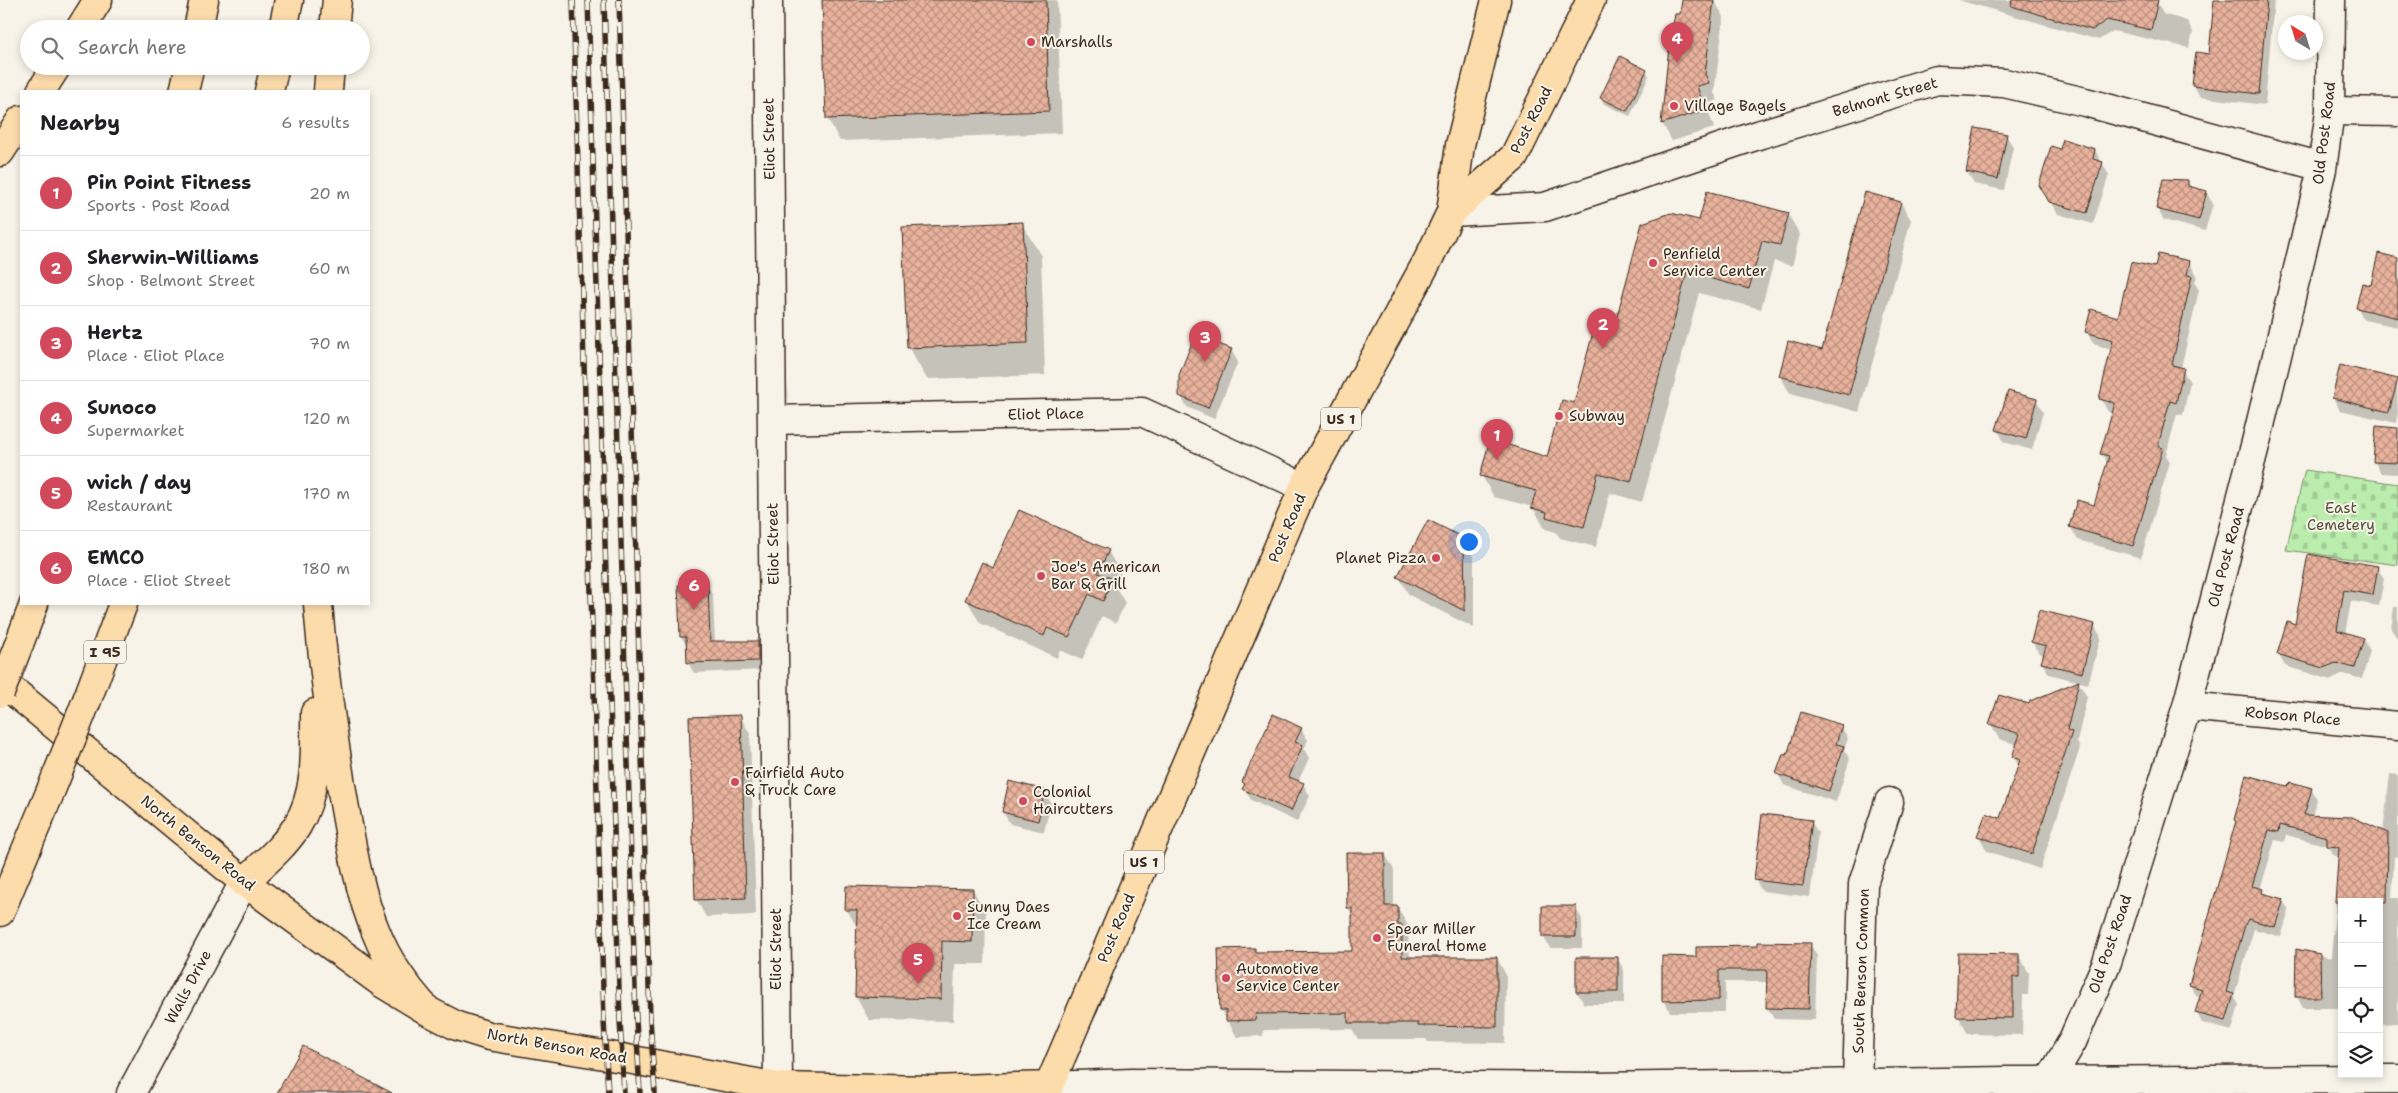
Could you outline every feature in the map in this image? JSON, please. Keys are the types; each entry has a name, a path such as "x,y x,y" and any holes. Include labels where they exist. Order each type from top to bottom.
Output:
{"main road":[{"path":"86,20 98,0"},
{"path":"200,20 204,0"},
{"path":"284,20 289,0"},
{"path":"335,20 336,0"},
{"name":"US 1","path":"1451,212 1460,145 1496,0"},
{"name":"Post Road","path":"1047,1089 1304,487 1428,260 1451,212 1514,157 1591,0"},
{"path":"42,90 51,75"},
{"path":"184,90 188,75"},
{"path":"269,90 273,75"},
{"path":"328,90 329,75"},
{"path":"0,152 20,122"},
{"path":"0,693 34,605"},
{"name":"I 95","path":"0,912 50,795 123,605"},
{"path":"244,882 296,828 305,812 311,793 315,747 317,605"},
{"path":"317,605 332,734 358,877 376,933 388,959 403,983 428,1011"},
{"name":"North Benson Road","path":"0,680 244,882 382,983 428,1011 458,1026 489,1036 622,1058 778,1088 1047,1089"}],"street":[{"name":"Eliot Street","path":"768,0 778,1088"},
{"name":"Old Post Road","path":"2045,1087 2072,1042 2107,962 2187,706 2257,438 2322,167 2330,111 2330,0"},
{"name":"Belmont Street","path":"1451,212 1545,207 1761,134 1937,80 2004,83 2085,102 2322,167"},
{"path":"2330,111 2398,112"},
{"name":"Eliot Place","path":"772,420 1142,412 1304,487"},
{"name":"Robson Place","path":"2187,706 2398,726"},
{"name":"South Benson Common","path":"1857,1085 1863,884 1889,802"},
{"name":"Walls Drive","path":"131,1093 244,882"},
{"path":"1047,1089 1132,1083 1583,1087 1857,1085 2045,1087 2398,1079"}],"green space":[{"name":"East Cemetery","path":"2305,470 2398,484 2398,565 2286,550"}],"building":[{"path":"822,0 1046,0 1049,111 826,119"},
{"path":"1682,0 1714,0 1705,74 1709,83 1697,86 1705,110 1661,124 1669,47 1675,14 1680,14"},
{"path":"2012,0 2158,0 2151,30 2107,20 2092,30 2011,6"},
{"path":"2214,0 2267,0 2259,94 2192,86 2196,52 2209,54"},
{"path":"1620,56 1647,70 1627,111 1600,98"},
{"path":"1975,128 2007,134 1998,179 1966,172"},
{"path":"2063,139 2095,149 2093,159 2103,162 2087,213 2049,202 2039,185 2051,146 2060,149"},
{"path":"2163,179 2188,180 2188,186 2207,191 2199,220 2156,209"},
{"path":"1707,191 1789,213 1780,245 1762,241 1749,289 1687,272 1631,482 1598,473 1584,527 1546,517 1547,512 1531,508 1536,491 1480,476 1490,439 1547,457 1562,400 1574,403 1595,325 1613,331 1642,223 1671,213 1699,220"},
{"path":"1865,192 1901,202 1849,395 1779,376 1788,341 1822,350"},
{"path":"1023,222 1028,343 907,348 902,227"},
{"path":"2378,253 2398,258 2398,318 2356,308 2362,283 2371,285"},
{"path":"2158,254 2190,261 2187,275 2192,276 2172,365 2184,368 2176,403 2170,401 2158,446 2163,448 2133,546 2069,527 2077,500 2094,505 2109,456 2100,454 2115,403 2099,399 2113,340 2085,332 2091,309 2118,317 2131,262 2155,267"},
{"path":"1195,335 1232,349 1208,408 1179,396 1179,375"},
{"path":"2340,365 2398,379 2389,412 2332,398"},
{"path":"2008,391 2037,399 2026,439 1996,430"},
{"path":"2376,426 2398,428 2398,463 2373,462"},
{"name":"Joe's American Bar & Grill","path":"1019,510 1109,550 1098,573 1113,579 1103,601 1089,594 1069,637 1047,628 1044,636 965,600 982,562 993,568"},
{"name":"Planet Pizza","path":"1428,520 1464,538 1465,611 1397,577"},
{"path":"2308,554 2378,566 2373,595 2344,590 2337,630 2364,638 2355,668 2336,663 2323,668 2277,654 2287,621 2295,624"},
{"path":"678,585 708,585 710,641 758,641 758,661 687,663 686,637 680,637"},
{"path":"2039,610 2095,624 2082,673 2041,663 2046,646 2031,642"},
{"path":"2079,681 2067,730 2072,732 2032,854 1977,836 1986,813 2000,818 2020,760 2012,757 2020,734 1989,724 1999,695 2029,704 2030,701"},
{"path":"1801,712 1842,725 1836,744 1844,746 1829,791 1776,774 1783,754 1787,755"},
{"path":"1273,714 1302,728 1295,742 1303,745 1289,777 1304,783 1291,811 1242,789 1245,784 1242,782"},
{"path":"741,715 746,898 695,900 689,717"},
{"path":"2246,775 2287,786 2291,782 2312,788 2304,815 2352,817 2388,833 2387,902 2383,902 2383,898 2338,898 2338,902 2335,902 2339,847 2327,846 2327,837 2280,825 2279,832 2269,830 2252,886 2263,889 2262,893 2284,899 2275,927 2248,919 2245,925 2226,992 2234,994 2226,1021 2195,1013 2202,989 2189,985 2236,821 2234,820"},
{"name":"Colonial Haircutters","path":"1009,781 1045,790 1038,821 1002,812"},
{"path":"1762,814 1812,820 1803,886 1754,880"},
{"path":"1346,853 1385,853 1385,906 1398,906 1398,925 1402,925 1402,957 1497,957 1497,1027 1418,1026 1418,1023 1348,1023 1348,1013 1256,1014 1255,1020 1226,1021 1226,1010 1220,1010 1218,949 1255,948 1255,952 1352,951 1352,908 1347,908"},
{"path":"846,886 973,889 972,942 942,941 941,999 855,997 857,910 845,910"},
{"path":"1542,906 1576,906 1576,937 1542,937"},
{"path":"1758,942 1811,943 1809,1009 1766,1008 1767,970 1719,970 1719,1000 1662,1001 1662,956 1696,957 1696,947 1758,946"},
{"path":"2296,949 2320,954 2321,997 2295,997"},
{"path":"1958,953 2019,954 2019,977 2013,977 2013,1018 1956,1017"},
{"path":"1576,957 1618,957 1618,992 1576,992"},
{"path":"303,1046 392,1093 277,1093"}],"railway":[{"path":"573,0 604,1021 608,1093"},
{"path":"588,0 620,1020 624,1093"},
{"path":"604,0 636,1019 640,1093"},
{"path":"619,0 650,1019 655,1093"}],"place":[{"name":"Marshalls","path":"1031,42"},
{"name":"Sunoco","path":"1677,63"},
{"name":"Village Bagels","path":"1674,106"},
{"name":"Penfield Service Center","path":"1653,263"},
{"name":"Sherwin-Williams","path":"1603,349"},
{"name":"Hertz","path":"1205,362"},
{"name":"Subway","path":"1559,416"},
{"name":"Pin Point Fitness","path":"1497,460"},
{"name":"Planet Pizza","path":"1436,558"},
{"name":"Joe's American Bar & Grill","path":"1041,576"},
{"name":"EMCO","path":"694,610"},
{"name":"Fairfield Auto & Truck Care","path":"735,782"},
{"name":"Colonial Haircutters","path":"1023,801"},
{"name":"Sunny Daes Ice Cream","path":"957,916"},
{"name":"Spear Miller Funeral Home","path":"1377,938"},
{"name":"Automotive Service Center","path":"1226,978"},
{"name":"wich / day","path":"918,984"}]}
